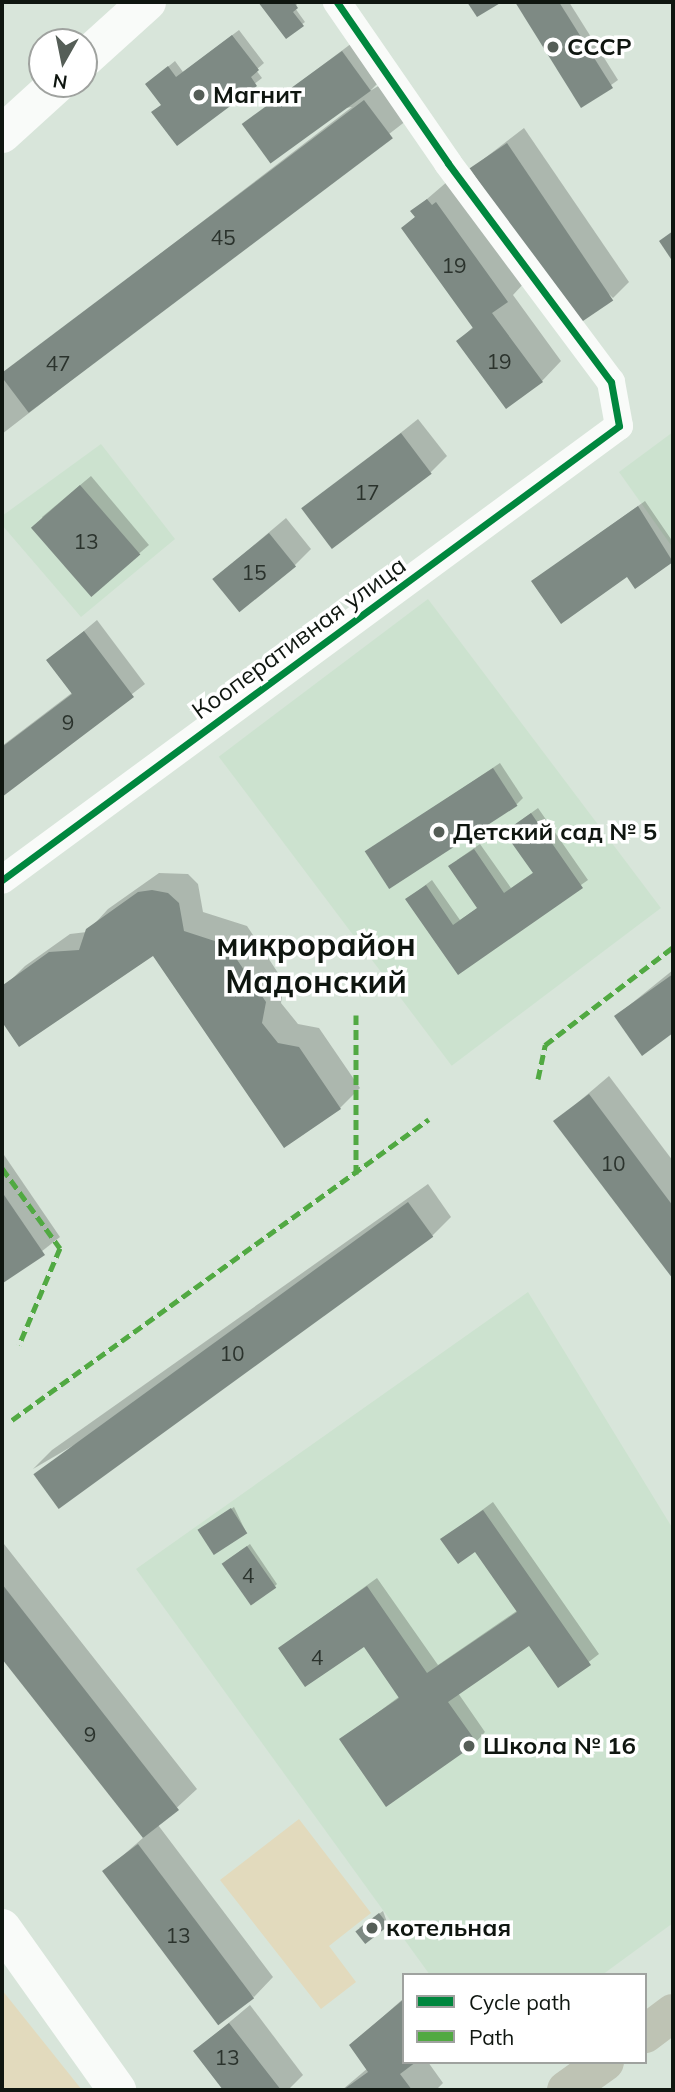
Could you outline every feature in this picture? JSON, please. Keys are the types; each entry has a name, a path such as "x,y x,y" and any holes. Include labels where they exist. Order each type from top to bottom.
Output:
{"highway":[{"path":"647,2032 673,2013"},
{"path":"566,2090 602,2064"}],"main road":[{"path":"98,46 147,2"},
{"path":"2,134 42,98"},
{"path":"2,1928 117,2090"}],"street":[{"name":"Кооперативная улица","path":"2,880 619,426 611,382 448,163 337,2"}],"shaded area":[{"path":"673,432 673,548 619,472"},
{"path":"101,444 175,539 81,617 2,525 2,516"},
{"name":"Детский сад № 5","path":"428,599 661,908 452,1066 219,757"},
{"name":"Школа № 16","path":"528,1292 673,1529 673,1923 605,1973 429,1973 136,1569"},
{"path":"299,1819 371,1913 329,1946 356,1982 321,2009 220,1880"},
{"path":"2,1990 82,2090 2,2090"}],"building":[{"path":"258,2 294,2 298,8 293,12 304,26 286,39"},
{"path":"467,2 502,2 477,17"},
{"path":"515,2 559,2 613,88 581,108"},
{"name":"Магнит","path":"232,35 259,70 251,77 257,86 177,146 151,112 161,105 145,84 168,66 176,77"},
{"path":"342,51 371,91 270,164 242,124"},
{"path":"364,100 393,138 29,413 2,377 2,373"},
{"path":"507,143 613,301 576,326 470,168"},
{"path":"427,199 432,205 436,202 508,302 492,313 543,382 506,409 456,341 473,328 401,228 415,217 410,211"},
{"path":"673,231 673,262 659,241"},
{"path":"401,433 432,474 332,549 301,508"},
{"path":"80,485 140,554 91,597 31,528"},
{"path":"638,506 673,562 635,589 627,577 561,624 531,581"},
{"path":"269,533 296,566 239,612 212,579"},
{"path":"84,631 134,697 2,797 2,747 72,694 46,660"},
{"path":"493,768 518,806 389,889 365,851"},
{"path":"531,813 583,888 458,975 405,899 426,885 453,925 477,908 448,866 474,849 504,893 533,873 504,832"},
{"path":"152,890 168,893 179,903 184,931 227,945 266,1002 262,1023 278,1043 299,1047 341,1109 284,1148 153,956 19,1047 2,1022 3,985 49,952 79,950 86,929 138,892"},
{"path":"673,974 673,1033 642,1056 614,1016"},
{"path":"589,1094 673,1206 673,1279 553,1121"},
{"path":"2,1192 45,1255 3,1283 2,1281"},
{"path":"408,1202 433,1237 59,1509 33,1474"},
{"path":"231,1508 247,1533 214,1555 197,1530"},
{"path":"483,1510 591,1665 558,1688 529,1646 448,1702 477,1743 386,1807 339,1739 399,1698 364,1647 305,1687 278,1648 367,1586 427,1673 517,1612 475,1552 458,1564 440,1539"},
{"path":"247,1546 276,1588 251,1606 222,1564"},
{"path":"2,1584 179,1810 143,1838 2,1659"},
{"path":"138,1844 254,1998 218,2025 102,1871"},
{"name":"котельная","path":"379,1913 389,1926 365,1944 355,1931"},
{"path":"402,2001 402,2064 413,2064 400,2074 412,2090 343,2090 368,2072 349,2045"},
{"path":"229,2023 281,2090 223,2090 193,2051"}],"marked path":[{"path":"538,1079 545,1045 673,947"},
{"path":"356,1015 356,1174"},
{"path":"12,1420 429,1119"},
{"path":"2,1168 60,1248 19,1345"}],"cycle path":[{"path":"2,880 619,426 611,382 448,163 337,2"}],"place":[{"name":"СССР","path":"553,47"},
{"name":"Магнит","path":"199,95"},
{"name":"Детский сад № 5","path":"439,832"},
{"name":"Школа № 16","path":"469,1746"},
{"name":"котельная","path":"372,1928"}],"district":[{"name":"микрорайон Мадонский","path":"316,964"}]}
